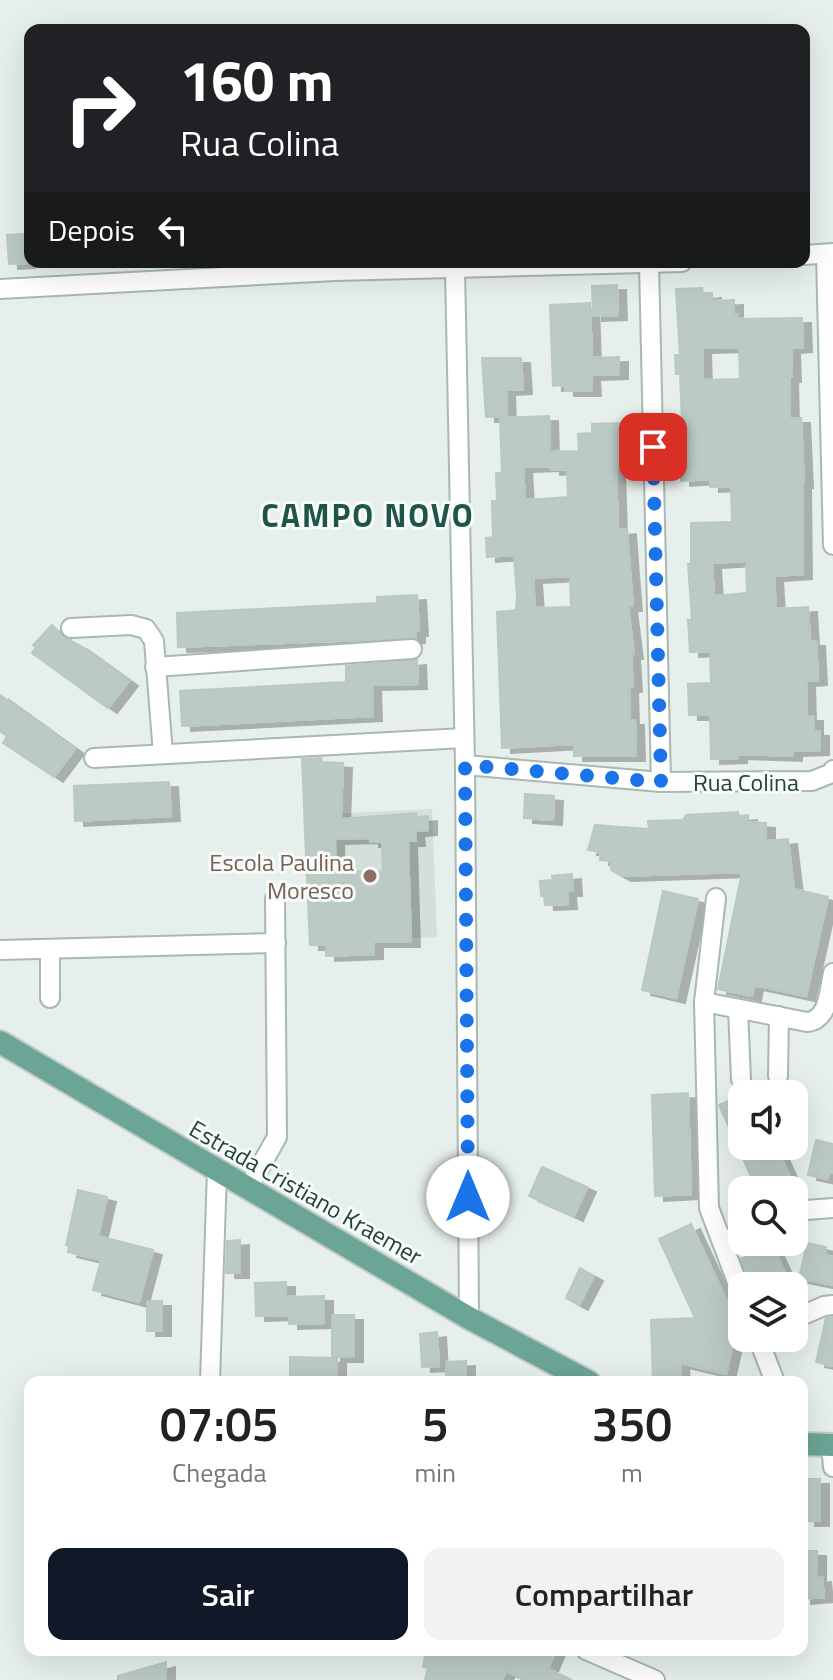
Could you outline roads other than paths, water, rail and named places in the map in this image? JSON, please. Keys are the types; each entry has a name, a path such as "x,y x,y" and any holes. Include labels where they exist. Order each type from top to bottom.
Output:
{"main road":[{"name":"Estrada Cristiano Kraemer","path":"0,1042 469,1318 578,1376"},
{"path":"808,1446 832,1452"}],"street":[{"path":"810,255 830,253 833,545"},
{"path":"0,289 335,271 494,268"},
{"path":"649,268 661,782"},
{"path":"455,269 465,765 469,1318"},
{"path":"71,628 131,625 146,629 154,641 163,754"},
{"path":"155,667 412,649"},
{"path":"94,758 464,738"},
{"name":"Rua Colina","path":"465,765 661,782 812,781 833,770"},
{"path":"716,898 704,1002 709,1208 733,1272"},
{"path":"248,1188 277,1137 275,899"},
{"path":"0,950 276,943"},
{"path":"50,949 50,998"},
{"path":"704,1002 816,1022 823,1015 833,973"},
{"path":"738,1009 741,1079"},
{"path":"778,1076 779,1016"},
{"path":"210,1376 217,1170"},
{"path":"808,1210 833,1208"},
{"path":"722,1242 728,1239"},
{"path":"808,1313 833,1305"},
{"path":"763,1352 773,1376"},
{"path":"600,1656 655,1680"}],"place":[{"name":"Escola Paulina Moresco","path":"370,876"}],"district":[{"name":"CAMPO NOVO","path":"368,515"}]}
